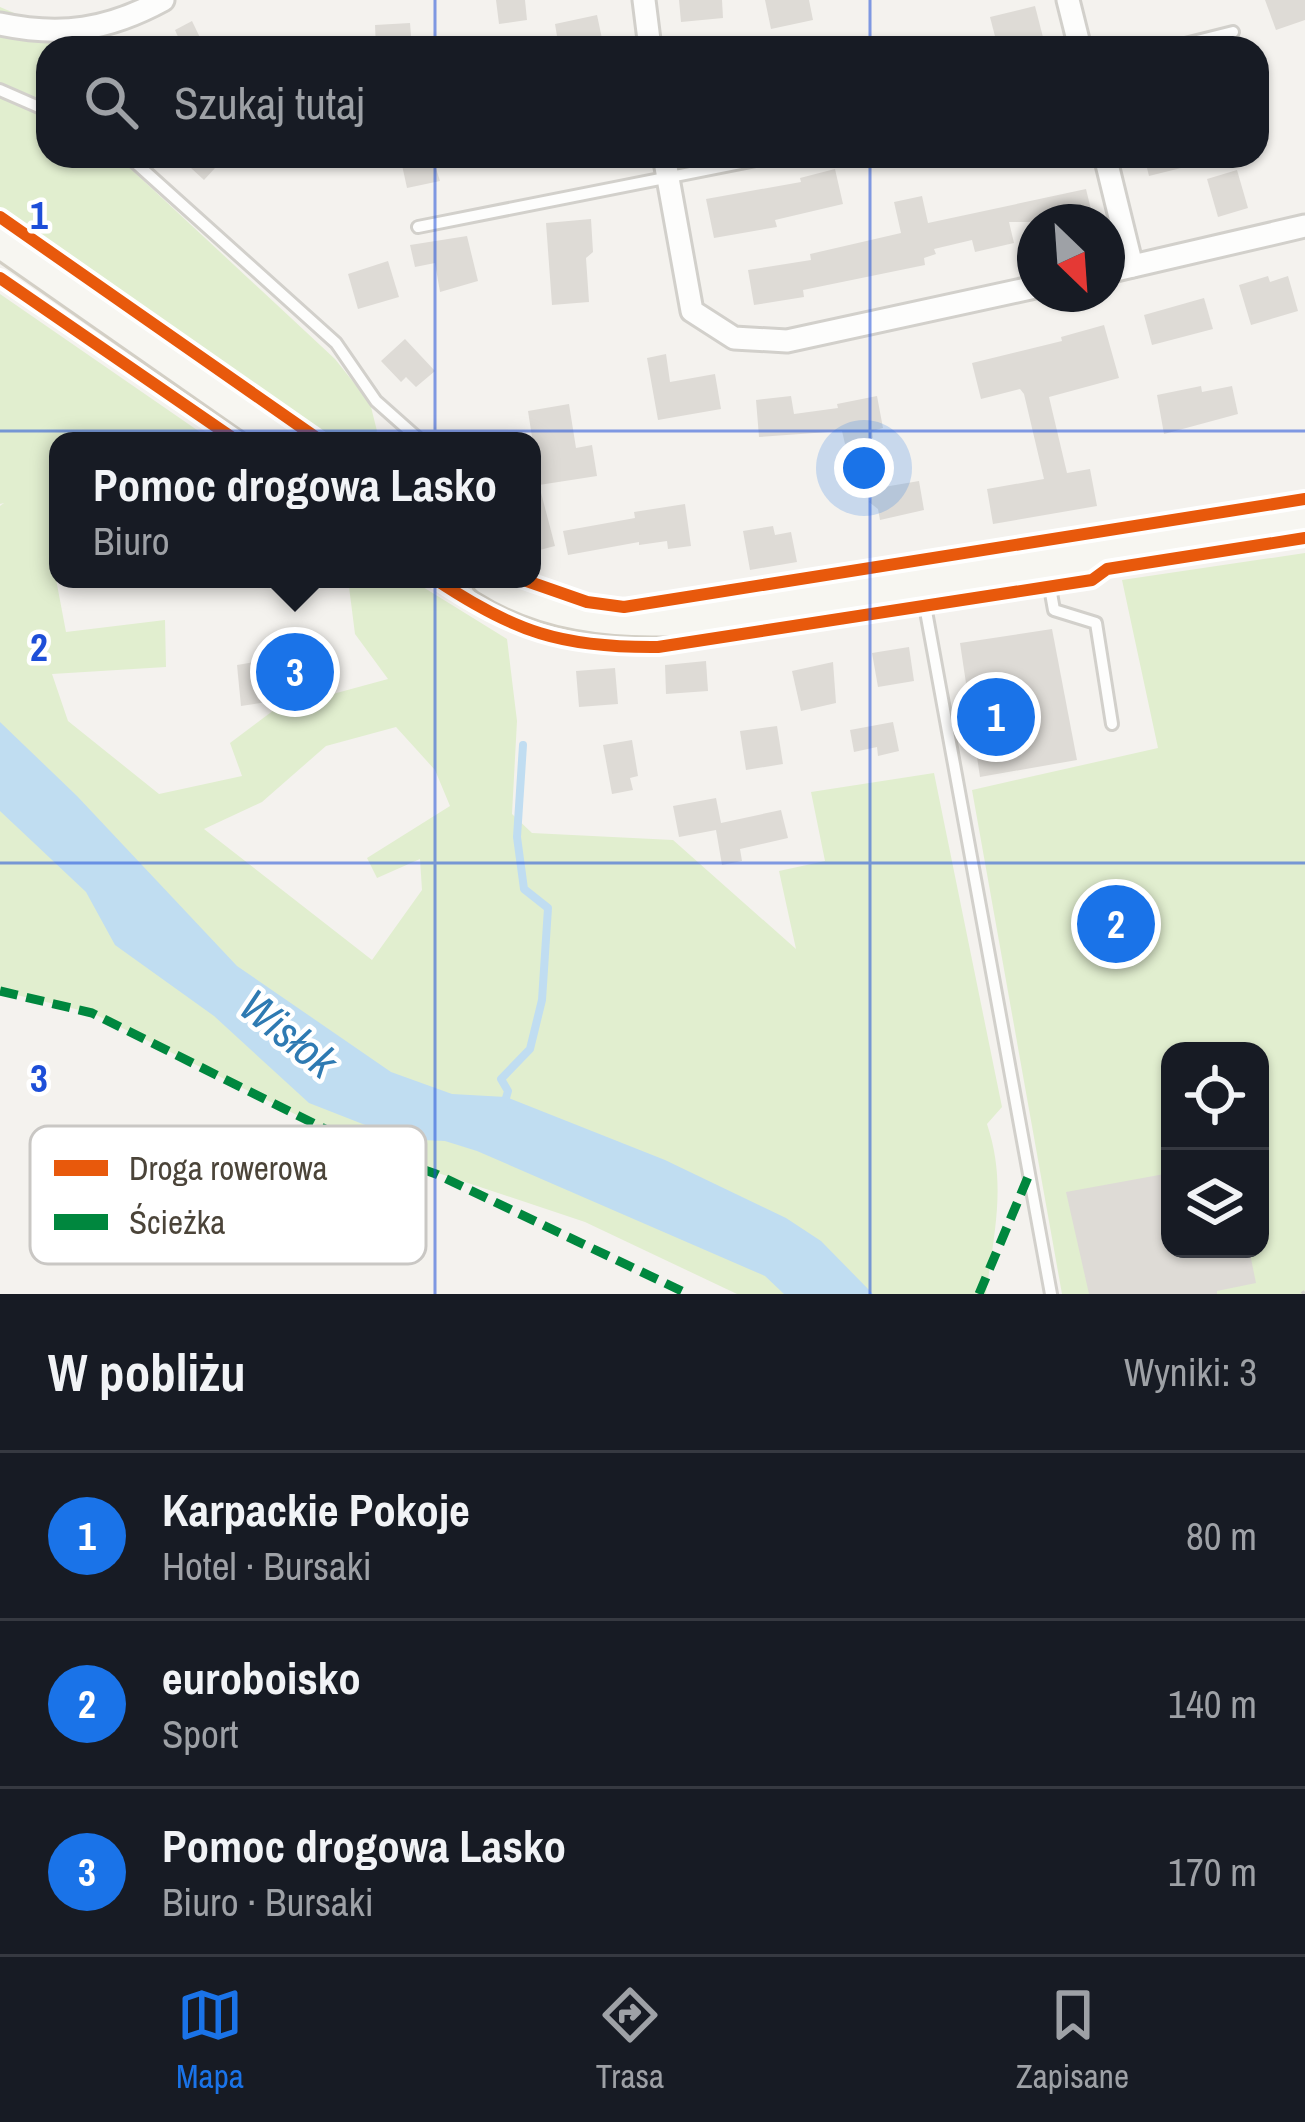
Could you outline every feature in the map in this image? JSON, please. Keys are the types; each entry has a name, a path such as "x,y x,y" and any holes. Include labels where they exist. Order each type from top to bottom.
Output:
{"street":[{"path":"0,25 44,34 116,23 163,0"},
{"path":"644,0 648,36"},
{"path":"1068,0 1077,36"},
{"path":"665,168 692,311 734,338 787,341 1017,291"},
{"path":"1109,168 1132,266"},
{"path":"1125,268 1305,226"},
{"path":"0,242 272,432"},
{"path":"501,588 585,617 625,622 677,620 1305,521"}],"lane":[{"path":"1218,36 1234,32"},
{"path":"0,90 36,106"},
{"path":"141,168 336,343 376,401 411,432"},
{"path":"418,227 661,168"},
{"path":"1046,561 1054,610 1096,622 1112,724"},
{"path":"921,581 1051,1294"}],"green space":[{"path":"0,7 69,36 36,36 36,168 130,168 335,359 370,403 377,431 320,432 0,207"},
{"path":"0,294 200,432 49,432 49,588 58,588 66,632 165,620 166,667 52,674 68,721 159,794 242,776 230,743 274,710 388,679 355,634 349,588 425,588 507,639 517,721 512,814 532,833 673,840 796,949 779,871 825,861 811,792 934,773 1002,1107 987,1124 998,1188 986,1294 737,1294 585,1222 426,1169 426,1126 319,1126 92,1013 0,991 0,506 4,503 0,504","holes":["396,727 435,770 450,806 367,858 377,878 420,859 422,890 372,960 204,829 262,802 326,746"]},
{"path":"1305,553 1305,1294 1062,1294 972,790 1158,748 1122,580"}],"water":[{"name":"Wisłok","path":"0,722 77,796 237,966 391,1072 452,1094 506,1097 665,1160 786,1218 821,1241 873,1294 784,1294 765,1276 477,1151 426,1140 426,1126 368,1126 309,1103 214,1016 115,945 86,892 0,811"}],"building":[{"path":"496,0 525,0 527,20 499,24"},
{"path":"679,0 722,0 723,18 681,22"},
{"path":"765,0 809,0 813,20 771,29"},
{"path":"1265,0 1305,0 1305,20 1276,30"},
{"path":"1035,6 1043,36 995,36 990,17"},
{"path":"597,15 601,36 557,36 555,24"},
{"path":"192,21 199,36 178,36 175,30"},
{"path":"410,23 411,36 375,36 375,25"},
{"path":"191,168 215,168 204,180"},
{"path":"403,168 436,168 440,181 407,188"},
{"path":"1147,168 1181,168 1149,176"},
{"path":"835,169 843,204 775,220 777,227 714,238 706,199 801,182 800,178"},
{"path":"1237,170 1248,208 1218,217 1207,179"},
{"path":"1086,189 1090,204 1017,204 1017,222 1009,222 1014,243 975,252 972,240 934,249 936,254 924,258 925,265 754,305 748,270 811,260 810,254 901,233 894,202 922,196 928,223"},
{"path":"591,219 593,252 586,258 589,302 552,305 546,223"},
{"path":"467,236 478,281 440,292 435,263 415,267 410,245"},
{"path":"388,261 399,297 358,309 348,274"},
{"path":"1268,276 1270,282 1288,276 1298,311 1251,325 1239,285"},
{"path":"1204,298 1213,329 1152,345 1144,315"},
{"path":"1104,325 1119,378 1049,397 1067,473 1090,469 1097,506 993,524 987,489 1044,479 1024,394 1020,389 981,399 972,363 1062,341 1061,337"},
{"path":"405,339 435,371 416,387 406,377 401,382 381,361"},
{"path":"666,354 670,382 715,374 721,409 658,420 647,358"},
{"path":"1201,386 1202,392 1232,386 1238,414 1164,434 1157,395"},
{"path":"791,396 794,414 877,396 883,428 872,431 873,438 845,444 842,431 759,437 756,400"},
{"path":"569,404 576,448 592,445 597,476 541,485 541,432 531,432 528,411"},
{"path":"919,481 924,510 880,520 878,509 869,502 878,488"},
{"path":"541,493 555,546 541,550"},
{"path":"685,504 691,546 668,549 667,541 639,542 568,555 563,531"},
{"path":"773,526 775,535 791,532 797,562 750,570 743,531"},
{"path":"1052,629 1077,760 980,777 960,643"},
{"path":"909,647 914,681 878,687 872,653"},
{"path":"330,649 334,692 241,706 237,665"},
{"path":"706,661 708,691 666,694 665,665"},
{"path":"833,662 836,703 801,711 792,671"},
{"path":"615,668 618,704 579,707 576,671"},
{"path":"893,722 899,751 878,756 877,747 854,752 850,730"},
{"path":"777,726 783,764 746,770 740,731"},
{"path":"632,740 638,776 630,778 633,790 612,794 603,745"},
{"path":"716,798 721,823 781,810 788,838 740,849 742,861 722,865 716,830 679,837 673,806"},
{"path":"1161,1175 1161,1258 1251,1258 1256,1283 1217,1294 1089,1294 1066,1192"}],"waterway":[{"path":"504,1105 508,1091 501,1079 530,1049 542,1000 548,908 524,889 517,837 523,745"}],"marked path":[{"path":"0,991 92,1013 319,1126"},
{"path":"426,1170 688,1294"},
{"path":"979,1294 1028,1177"}],"cycle path":[{"path":"0,217 308,432"},
{"path":"0,278 224,432"},
{"path":"541,586 587,602 624,607 1305,499"},
{"path":"450,588 540,633 594,644 658,647 1092,580 1107,569 1305,538"}],"place":[{"name":"Pomoc drogowa Lasko","path":"295,672"},
{"name":"Karpackie Pokoje","path":"996,717"},
{"name":"euroboisko","path":"1116,924"}]}
